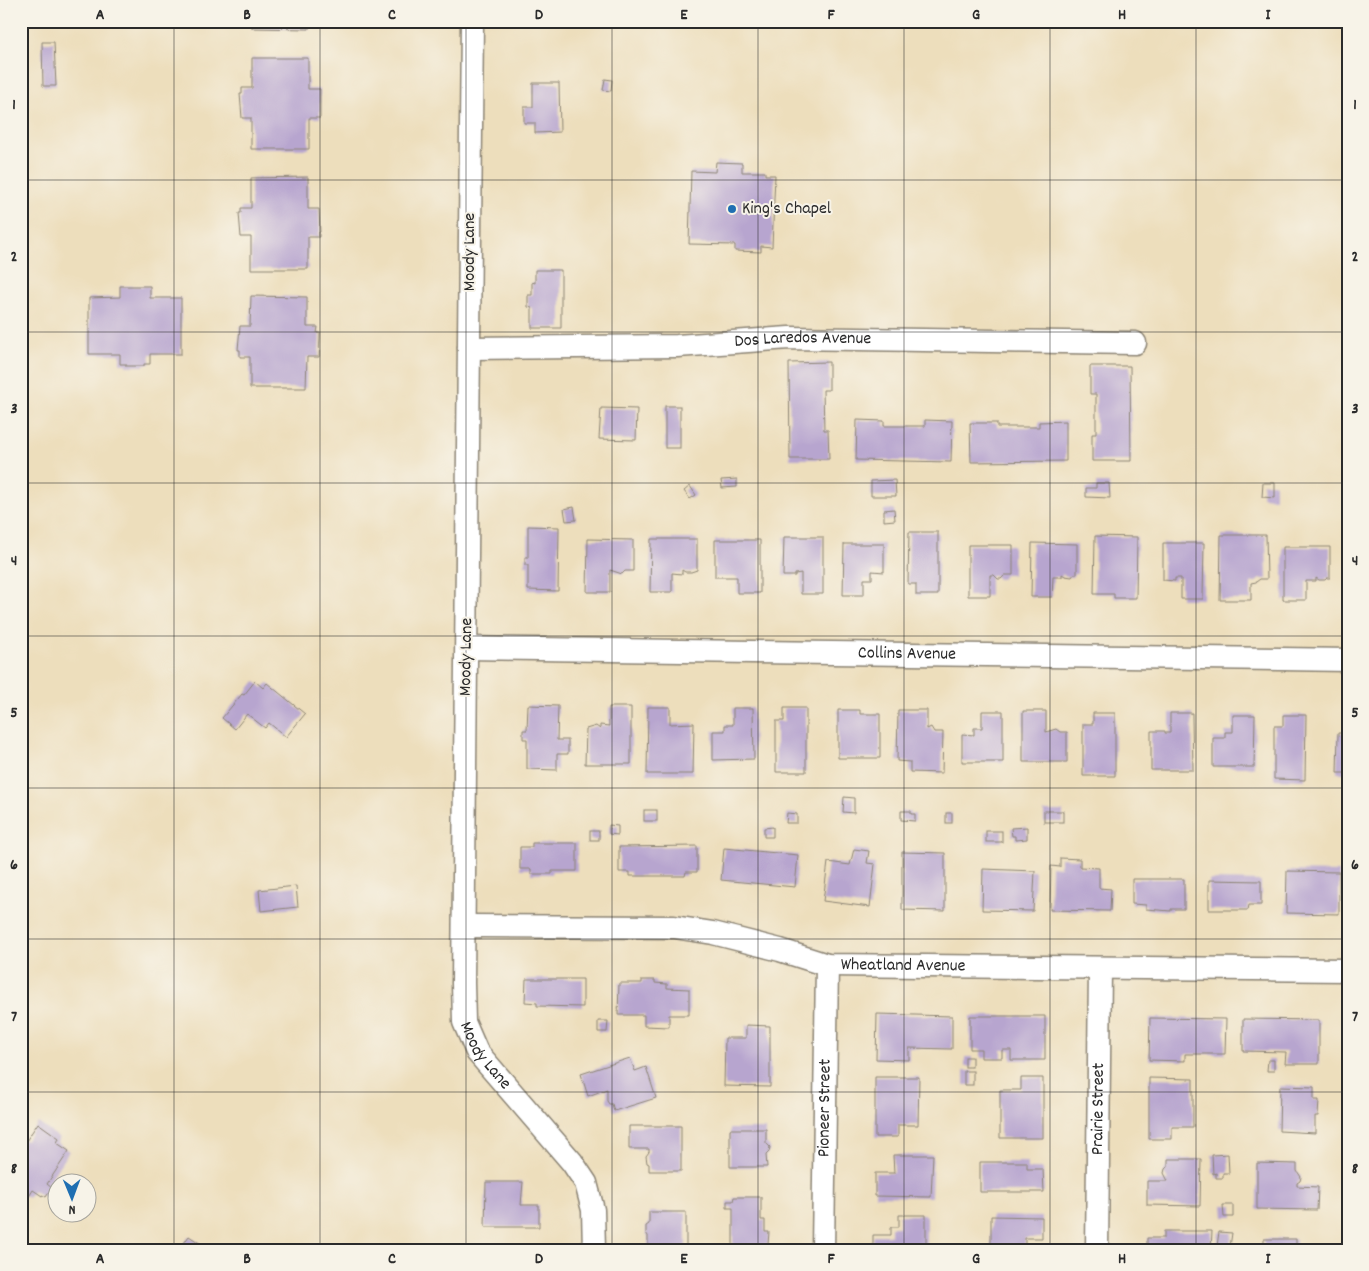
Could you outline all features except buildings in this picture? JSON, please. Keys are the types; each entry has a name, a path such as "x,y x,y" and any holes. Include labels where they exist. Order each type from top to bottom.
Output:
{"street":[{"name":"Moody Lane","path":"472,21 464,1022 477,1052 572,1162 586,1183 593,1210 594,1250"},
{"name":"Dos Laredos Avenue","path":"470,348 677,346 789,338 1134,343"},
{"name":"Collins Avenue","path":"467,648 1348,660"},
{"name":"Wheatland Avenue","path":"464,926 674,927 713,933 780,950 827,965 1348,970"},
{"name":"Pioneer Street","path":"822,1250 827,965"},
{"name":"Prairie Street","path":"1097,1250 1100,968"}],"place":[{"name":"King's Chapel","path":"732,209"}]}
